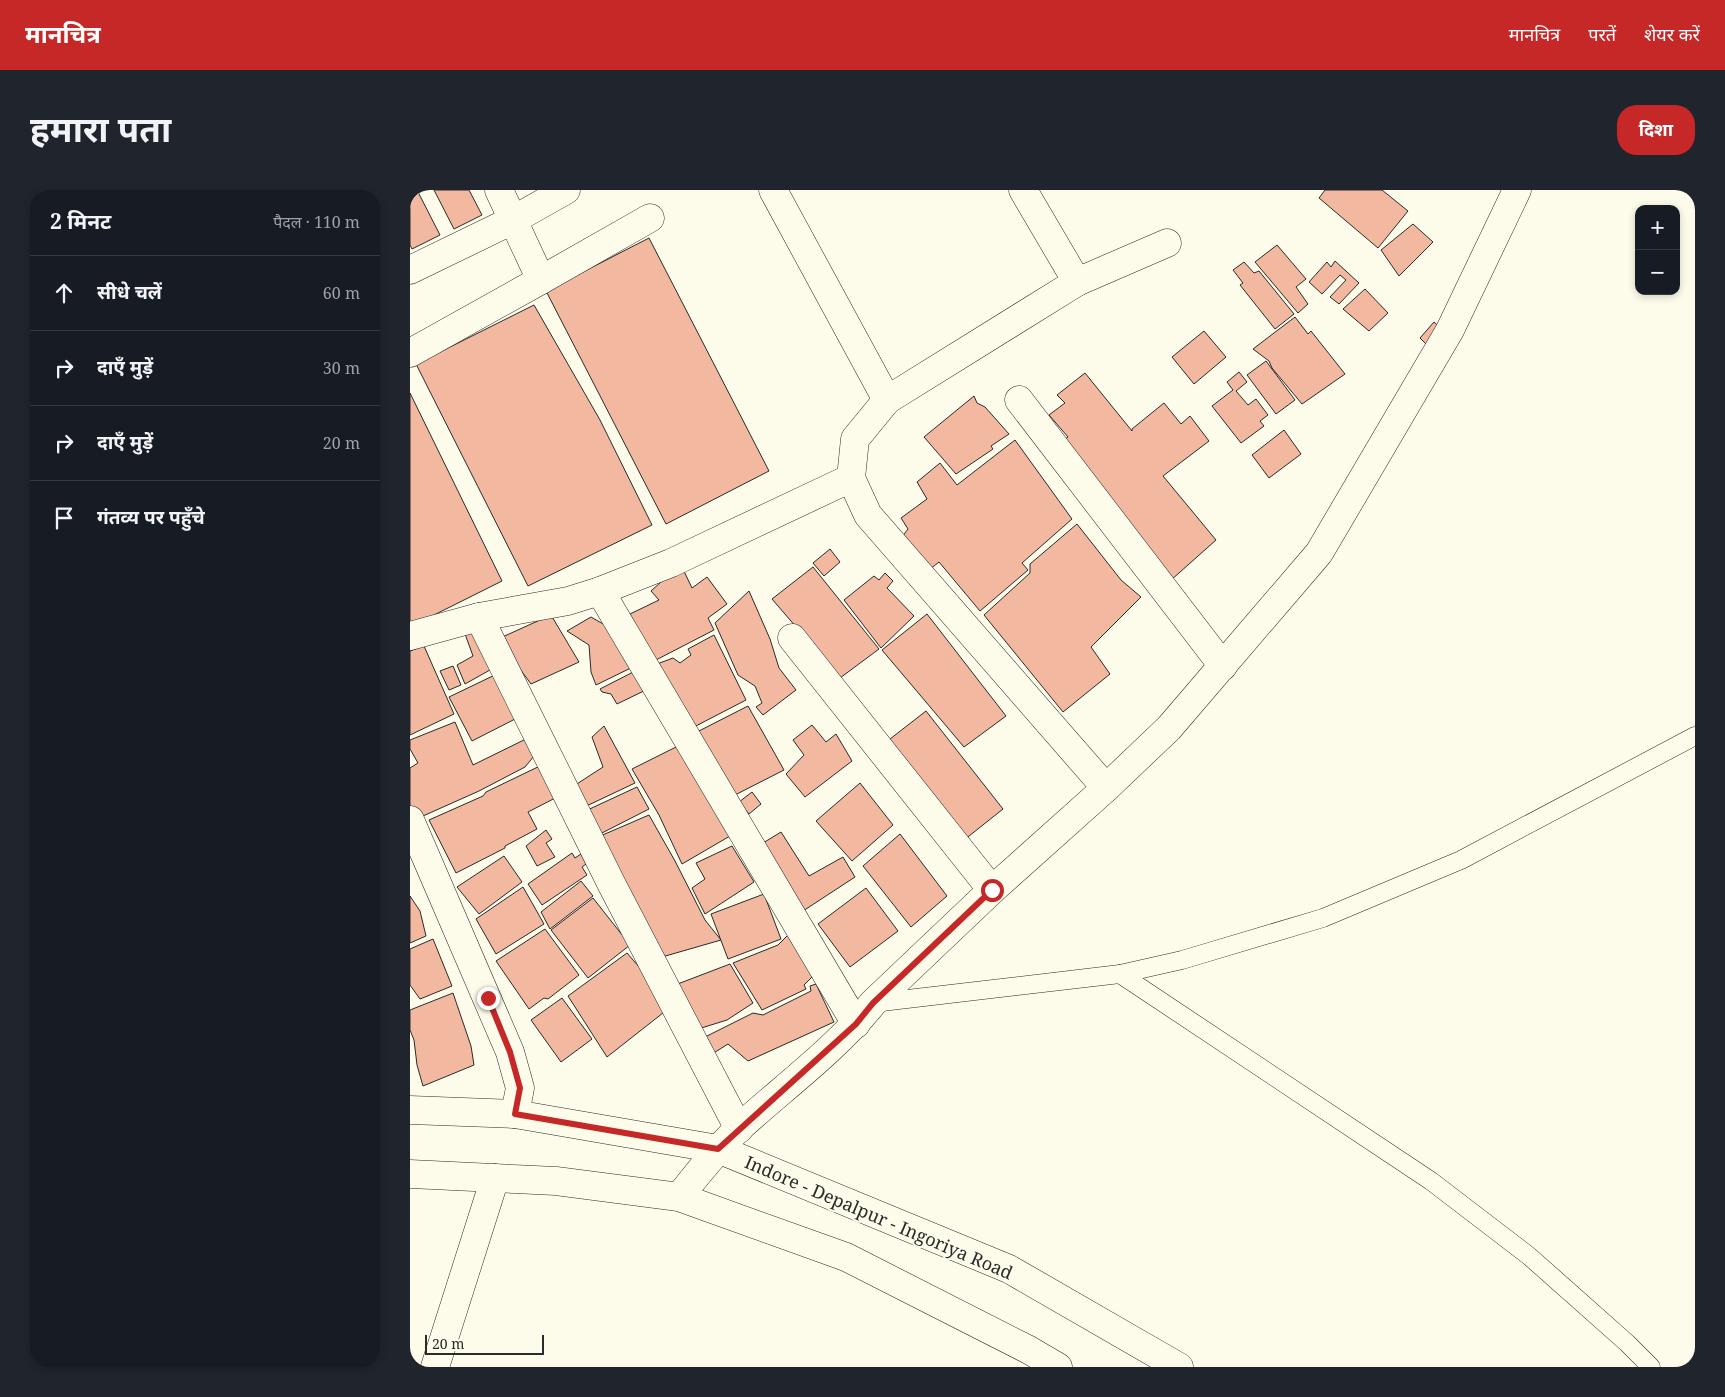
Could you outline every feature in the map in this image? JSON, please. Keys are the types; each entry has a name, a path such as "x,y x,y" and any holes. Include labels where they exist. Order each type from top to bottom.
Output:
{"street":[{"path":"499,190 541,280"},
{"path":"410,270 513,220 566,190"},
{"path":"773,190 887,400"},
{"path":"1023,190 1077,282"},
{"path":"679,1197 718,1149 856,1024 873,1003 992,890 1106,788 1169,728 1319,553 1450,330 1517,190"},
{"path":"410,353 650,218"},
{"path":"1106,788 868,515 851,478 855,439 887,400 1077,282 1167,243"},
{"path":"1019,400 1223,666"},
{"path":"410,636 479,617 568,601 600,591 671,563 851,478"},
{"path":"600,591 856,1024"},
{"path":"479,617 612,885 739,1129"},
{"path":"792,638 992,890"},
{"path":"410,820 510,1052 520,1088 515,1114"},
{"name":"Indore - Depalpur - Ingoriya Road","path":"410,1110 515,1114 718,1149 1008,1269 1179,1367"},
{"path":"410,1174 556,1181 679,1197 846,1257 1029,1350 1058,1367"},
{"path":"435,1367 495,1178"}],"lane":[{"path":"873,1003 1120,974 1182,960 1322,918 1461,860 1695,736"},
{"path":"1120,974 1431,1181 1529,1256 1627,1343 1651,1367"}],"building":[{"path":"410,190 417,190 440,235 412,249 410,245"},
{"path":"434,190 469,190 482,215 454,229"},
{"path":"1325,190 1382,190 1408,211 1378,248 1319,198"},
{"path":"1413,224 1433,242 1399,276 1381,250"},
{"path":"649,238 769,471 666,524 546,291"},
{"path":"1277,245 1306,279 1296,287 1308,304 1298,313 1255,262"},
{"path":"1335,261 1359,283 1339,304 1330,297 1346,280 1340,275 1322,294 1309,282 1327,262 1331,267"},
{"path":"1244,262 1254,273 1259,271 1294,314 1275,329 1240,285 1243,283 1233,270"},
{"path":"1365,289 1388,313 1369,331 1343,309"},
{"path":"534,305 600,420 652,525 528,586 416,364"},
{"path":"1295,317 1308,334 1311,331 1345,374 1302,404 1272,368 1269,361 1253,349"},
{"path":"1434,322 1447,334 1432,350 1420,338"},
{"path":"1204,331 1226,357 1194,384 1172,357"},
{"path":"1266,361 1295,400 1276,414 1247,375"},
{"path":"1239,372 1247,382 1236,391 1248,405 1256,399 1268,415 1260,421 1264,426 1241,443 1212,406 1233,390 1227,382"},
{"path":"1085,373 1132,431 1132,429 1164,403 1181,424 1190,416 1209,441 1163,476 1216,540 1170,581 1059,443 1068,437 1049,415 1065,403 1057,395"},
{"path":"410,393 502,581 410,627"},
{"path":"974,396 977,403 985,407 1009,434 991,446 993,449 956,474 924,437"},
{"path":"1284,430 1301,454 1269,478 1252,455"},
{"path":"1015,440 1072,519 1022,563 1028,570 980,611 939,562 929,570 902,537 908,529 901,518 927,499 917,482 940,463 957,485"},
{"path":"1077,524 1121,580 1141,597 1091,647 1110,674 1063,712 984,615 1030,573 1030,564"},
{"path":"830,549 840,562 824,576 813,563"},
{"path":"682,567 692,588 707,577 727,604 708,618 714,630 654,661 630,614 659,600 651,591 661,582 659,577"},
{"path":"813,567 879,649 840,678 772,599"},
{"path":"885,573 893,581 887,588 914,616 881,648 844,600 874,576 879,580"},
{"path":"749,591 770,639 779,668 796,690 763,715 756,707 762,703 755,686 738,675 715,623"},
{"path":"927,614 1006,716 964,747 882,650"},
{"path":"551,615 579,662 531,684 498,639"},
{"path":"591,617 605,625 639,664 596,685 591,672 589,645 567,631"},
{"path":"479,625 497,666 465,684 457,665 473,656 465,634"},
{"path":"714,635 746,700 690,729 657,664 673,658 680,663 691,655 688,649"},
{"path":"424,646 454,714 410,735 410,651"},
{"path":"453,666 461,685 449,690 440,671"},
{"path":"641,668 654,686 617,704 611,694 602,692 600,689"},
{"path":"501,672 519,717 472,741 449,697"},
{"path":"748,706 784,770 733,796 695,733"},
{"path":"926,711 1003,809 959,844 881,746"},
{"path":"455,722 473,765 532,736 539,750 525,767 479,791 414,820 410,810 410,768 418,763 410,749 410,740"},
{"path":"812,725 826,742 836,734 852,761 805,797 786,774 804,755 793,740"},
{"path":"604,726 635,783 578,810 566,791 603,767 592,737"},
{"path":"684,743 730,836 682,864 659,815 632,769"},
{"path":"546,763 561,795 528,812 537,829 456,873 429,820 483,796 486,792"},
{"path":"860,783 893,825 852,861 816,821"},
{"path":"637,787 649,809 594,837 581,813"},
{"path":"752,792 761,804 749,814 739,802"},
{"path":"649,815 705,920 721,940 655,959 598,837"},
{"path":"546,830 552,839 546,843 555,857 537,866 526,846"},
{"path":"781,832 809,876 843,857 855,877 803,911 763,843"},
{"path":"900,834 947,896 911,927 863,866"},
{"path":"732,846 754,882 705,914 692,888 705,879 696,863"},
{"path":"572,853 575,858 581,854 586,864 582,867 587,875 542,905 528,884"},
{"path":"504,856 522,882 479,914 457,887"},
{"path":"581,881 593,896 550,929 541,912"},
{"path":"523,887 544,924 496,954 476,919"},
{"path":"866,888 898,931 850,967 818,924"},
{"path":"764,894 781,939 728,959 711,914"},
{"path":"410,896 420,911 426,936 410,943"},
{"path":"593,898 630,945 588,978 551,930"},
{"path":"545,929 579,975 548,999 544,998 529,1009 496,961"},
{"path":"791,932 813,976 804,985 806,989 762,1010 733,963 778,945"},
{"path":"433,939 452,986 420,999 410,985 410,949"},
{"path":"627,953 640,968 644,969 668,1009 607,1057 568,996"},
{"path":"730,964 753,1003 727,1020 698,1029 675,985"},
{"path":"816,984 834,1022 748,1061 728,1044 709,1056 699,1040 753,1013 763,1015 811,991 810,986"},
{"path":"453,993 471,1046 474,1065 423,1086 417,1065 414,1040 410,1030 410,1010"},
{"path":"562,998 592,1039 561,1062 531,1020"}],"route":[{"path":"488,998 510,1052 520,1088 515,1114 718,1149 856,1024 873,1003 992,890"}]}
